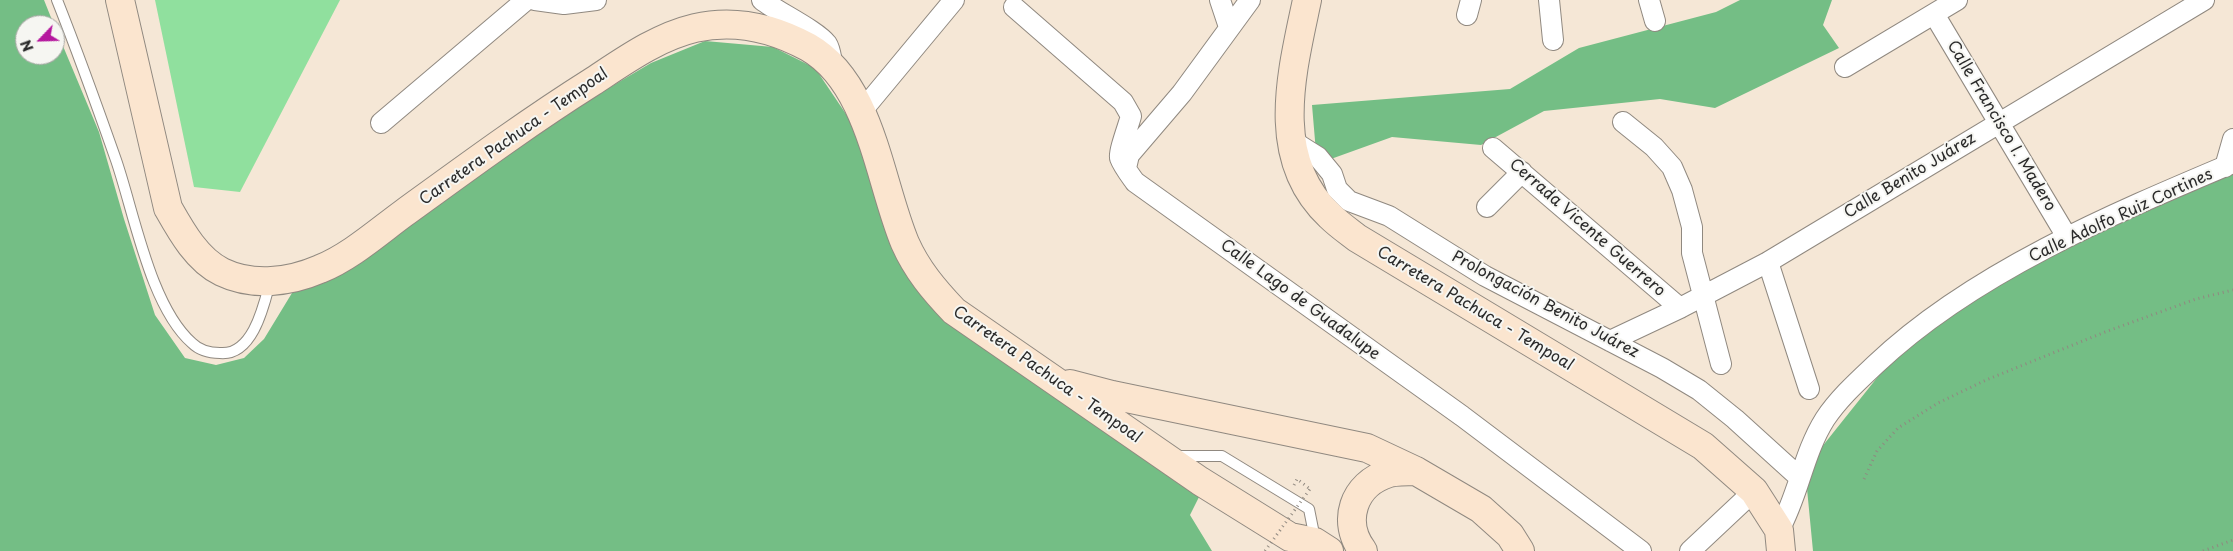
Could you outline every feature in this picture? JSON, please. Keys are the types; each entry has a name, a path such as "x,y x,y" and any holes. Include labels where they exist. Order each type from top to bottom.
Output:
{"main road":[{"name":"Carretera Pachuca - Tempoal","path":"120,0 168,208 184,236 205,260 221,272 248,280 271,281 295,278 323,268 340,258 529,122 629,58 659,42 696,28 726,24 752,13 770,30 809,48 833,67 848,87 861,112 905,243 925,280 954,311 1163,456 1310,545"},
{"name":"Carretera Pachuca - Tempoal","path":"1307,0 1294,65 1288,110 1292,140 1299,169 1312,195 1329,216 1357,238 1703,446 1754,491 1780,540"},
{"path":"1054,379 1112,394 1367,448 1416,471 1481,509 1510,535 1520,551"},
{"path":"1363,551 1352,532 1350,517 1353,504 1361,490 1389,473 1416,471"}],"street":[{"path":"381,123 526,0"},
{"path":"535,0 564,4 596,0"},
{"path":"762,0 816,34 828,46 833,67"},
{"path":"861,112 954,0"},
{"path":"1220,0 1229,27"},
{"path":"1126,168 1130,155 1182,93 1250,0"},
{"path":"1549,0 1553,40"},
{"path":"1649,0 1655,21"},
{"path":"1845,67 1958,0"},
{"name":"Calle Benito Juárez","path":"1610,341 1702,297 1768,262 2204,0"},
{"path":"1014,7 1123,102 1130,116 1126,136 1119,150 1119,157 1126,168"},
{"name":"Calle Francisco I. Madero","path":"1934,14 2067,238"},
{"path":"1623,122 1654,147 1672,167 1682,190 1692,227 1692,253 1721,364"},
{"path":"2229,165 2233,139"},
{"name":"Prolongación Benito Juárez","path":"1292,140 1318,157 1332,174 1337,189 1349,201 1389,216 1485,276 1662,368 1699,390 1735,419 1799,477"},
{"name":"Cerrada Vicente Guerrero","path":"1494,148 1680,308"},
{"name":"Calle Adolfo Ruiz Cortines","path":"1780,540 1810,445 1826,418 1848,390 1902,339 1962,295 2067,238 2229,165"},
{"name":"Calle Lago de Guadalupe","path":"1126,168 1135,182 1454,410 1641,551"},
{"path":"1487,207 1522,172"},
{"path":"1768,262 1809,389"},
{"path":"1690,551 1754,491"}],"lane":[{"path":"56,0 84,69 123,180 150,269 165,305 178,327 192,344 210,353 223,354 240,346 258,325 271,281"}],"path":[{"path":"1864,479 1878,451 1898,428 1938,403 1986,380 2105,332 2196,299 2233,290"},
{"path":"1265,551 1310,488 1297,479"},
{"path":"2203,551 2233,540"}],"green space":[{"path":"0,0 44,0 50,15 15,15 15,65 65,65 65,51 99,132 124,219 155,315 185,358 216,365 244,358 264,339 292,293 328,280 575,108 651,63 705,41 773,47 815,68 850,120 898,248 972,339 1199,497 1190,515 1212,551 0,551"},
{"path":"155,0 340,0 240,192 194,187"},
{"path":"1740,0 1832,0 1823,25 1839,48 1715,108 1660,99 1544,111 1481,145 1392,137 1317,164 1312,105 1510,89 1579,48 1716,12"},
{"path":"2233,165 2233,551 1813,551 1805,468 1904,344 2020,262"}]}
